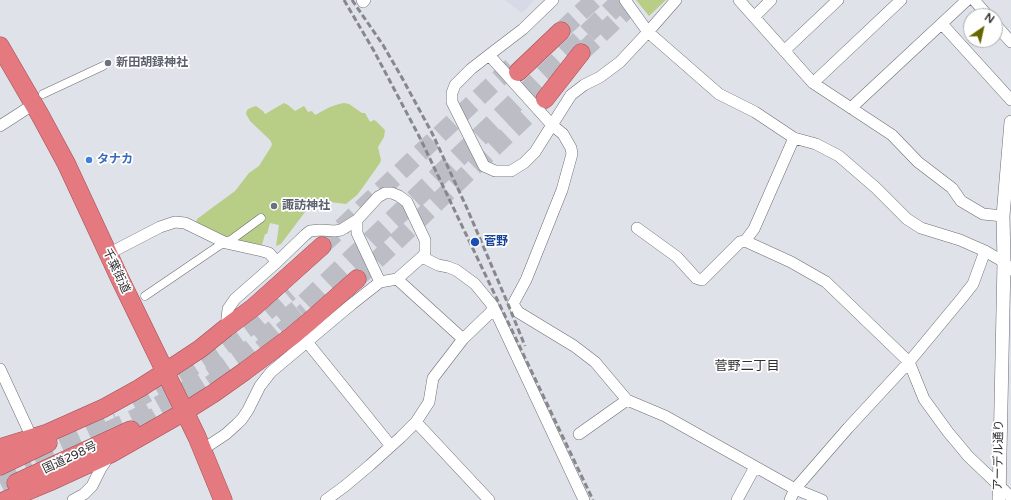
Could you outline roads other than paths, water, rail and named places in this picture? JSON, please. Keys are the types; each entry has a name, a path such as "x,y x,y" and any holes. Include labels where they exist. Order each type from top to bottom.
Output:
{"highway":[{"path":"516,69 562,31"},
{"name":"千葉街道","path":"0,46 38,99 108,254 202,450 223,500"},
{"path":"542,96 581,52"},
{"path":"0,448 54,430 104,408 140,388 200,350 226,328 327,250 290,292"},
{"path":"6,500 112,453 214,393 311,320 353,275 306,311"},
{"name":"国道298号","path":"0,466 126,405"},
{"name":"国道298号","path":"0,491 140,426"}],"street":[{"path":"553,0 523,29 471,69 456,85 452,93 452,102 484,166 495,171 511,171 524,163 534,152 571,96 584,85 600,77 620,62 676,0"},
{"path":"625,0 648,32 720,94 755,112 794,138 816,144 839,156 876,188 907,219 921,228 960,240 986,251 1008,266"},
{"path":"739,0 813,83 892,135 918,162 952,188 961,201 983,214 1007,218"},
{"path":"754,17 771,0"},
{"path":"784,51 838,0"},
{"path":"813,83 901,0"},
{"path":"851,108 967,0"},
{"path":"974,0 981,8"},
{"path":"942,24 1011,100"},
{"path":"1003,33 1011,42"},
{"path":"489,55 552,125 563,134 571,148 572,154 562,190 529,273 513,304"},
{"path":"0,126 38,99 103,66"},
{"name":"アーデル通り","path":"999,500 998,485 1008,266 1007,218 1011,122"},
{"path":"637,228 677,257 696,278 702,280 740,242 745,241 754,229 794,138"},
{"path":"202,450 226,434 242,419 260,386 271,372 344,310 380,282 397,279 422,257 425,252 426,240 407,202 392,193 385,193 378,197 357,220 341,230 310,231 301,238 278,262 235,299 228,310 226,328"},
{"path":"145,296 220,244 231,240 261,218"},
{"path":"357,220 357,233 380,282"},
{"path":"108,254 175,222 185,223 226,243 269,253 278,262"},
{"path":"745,241 791,262 826,282 908,362 924,398 948,432 968,456 1011,497"},
{"path":"790,500 795,489 908,362 973,284 986,251"},
{"path":"422,257 438,265 456,270 475,284 493,306 584,500"},
{"path":"397,279 463,339"},
{"path":"493,306 496,304 513,304"},
{"path":"513,304 518,312 574,346 595,362 627,400 666,416 795,489 822,500"},
{"path":"326,500 360,474 416,422 430,402 433,378 463,339 491,312 493,306"},
{"path":"307,342 391,446"},
{"path":"256,362 271,372"},
{"path":"0,369 32,438"},
{"path":"579,434 627,400"},
{"path":"416,422 489,500"},
{"path":"73,500 84,494 92,486 101,468 112,453"},
{"path":"737,500 755,467"}],"tunnel":[{"path":"561,31 594,0"},
{"path":"105,433 137,418 195,386 251,349 274,330 302,306 622,0"},
{"path":"581,53 637,0"},
{"path":"322,246 513,65"},
{"path":"357,279 545,99"},
{"path":"132,402 187,371 217,351 248,328 290,292"},
{"path":"261,349 306,311"},
{"path":"140,425 202,390 230,371"},
{"path":"33,456 116,418"},
{"path":"0,483 33,467"}],"railway":[{"path":"344,0 374,51 420,138 593,500"},
{"path":"352,0 383,45 432,133 466,206 525,346"}],"place":[{"name":"新田胡録神社","path":"108,63"},
{"name":"タナカ","path":"89,160"},
{"name":"諏訪神社","path":"274,206"},
{"name":"菅野","path":"475,242"}],"district":[{"name":"菅野二丁目","path":"747,367"}]}
